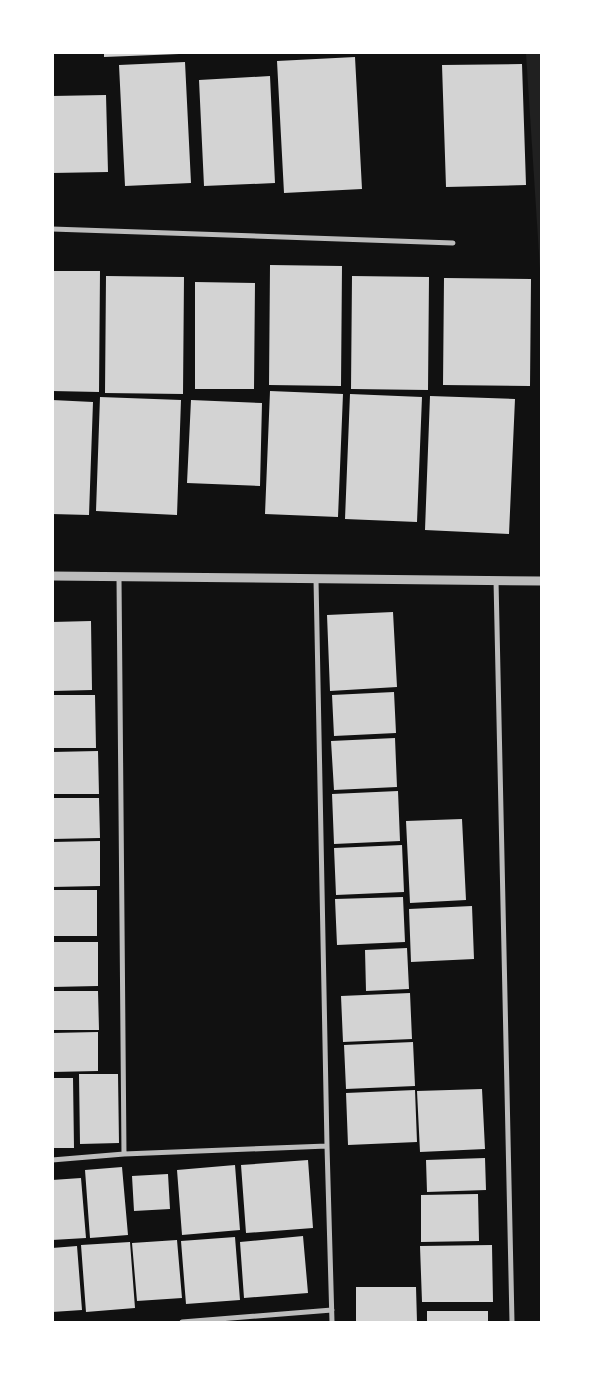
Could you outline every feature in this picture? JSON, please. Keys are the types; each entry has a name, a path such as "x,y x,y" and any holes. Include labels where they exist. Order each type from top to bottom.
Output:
{"street":[{"path":"52,229 453,243"},
{"path":"52,576 542,581"},
{"path":"120,577 124,1154"},
{"path":"316,579 332,1322"},
{"path":"496,580 512,1322"},
{"path":"52,1160 124,1154 327,1146"},
{"path":"182,1322 332,1310"}],"shaded area":[{"path":"526,53 541,53 541,284"}],"building":[{"path":"104,52 179,52 179,54 104,57"},
{"path":"355,57 362,189 284,193 277,61"},
{"path":"185,62 191,183 125,186 119,65"},
{"path":"522,64 526,185 446,187 442,65"},
{"path":"270,76 275,183 204,186 199,80"},
{"path":"106,95 108,172 52,173 52,96"},
{"path":"270,265 342,266 341,386 269,385"},
{"path":"52,271 100,271 99,392 52,391"},
{"path":"106,276 184,277 183,394 105,393"},
{"path":"352,276 429,277 428,390 351,389"},
{"path":"444,278 531,279 530,386 443,385"},
{"path":"195,282 255,283 254,389 195,389"},
{"path":"270,391 343,394 338,517 265,514"},
{"path":"350,394 422,397 417,522 345,519"},
{"path":"430,396 515,399 509,534 425,530"},
{"path":"100,397 181,400 177,515 96,511"},
{"path":"52,400 93,402 89,515 52,514"},
{"path":"191,400 262,403 260,486 187,483"},
{"path":"393,612 397,687 330,691 327,615"},
{"path":"91,621 92,690 52,691 52,622"},
{"path":"394,692 396,733 334,736 332,695"},
{"path":"52,695 95,695 96,748 52,748"},
{"path":"395,738 397,787 334,790 331,741"},
{"path":"98,751 99,794 52,794 52,752"},
{"path":"398,791 400,841 334,844 332,794"},
{"path":"52,798 99,798 100,838 52,839"},
{"path":"462,819 466,900 410,903 406,821"},
{"path":"100,841 100,886 52,887 52,842"},
{"path":"402,845 404,892 336,895 334,848"},
{"path":"52,890 97,890 97,936 52,936"},
{"path":"403,897 405,942 337,945 335,899"},
{"path":"472,906 474,959 411,962 409,909"},
{"path":"52,942 98,942 98,986 52,987"},
{"path":"407,948 409,989 366,991 365,950"},
{"path":"52,991 98,991 99,1030 52,1030"},
{"path":"410,993 412,1039 343,1042 341,996"},
{"path":"98,1032 98,1071 52,1072 52,1033"},
{"path":"413,1042 415,1086 346,1089 344,1045"},
{"path":"79,1074 118,1074 119,1143 80,1144"},
{"path":"52,1078 73,1078 74,1148 52,1148"},
{"path":"482,1089 485,1149 420,1152 417,1091"},
{"path":"415,1090 417,1142 348,1145 346,1093"},
{"path":"485,1158 486,1190 427,1192 426,1160"},
{"path":"308,1160 313,1228 246,1233 241,1165"},
{"path":"235,1165 240,1230 182,1235 177,1170"},
{"path":"122,1167 128,1235 90,1238 85,1170"},
{"path":"168,1174 170,1209 134,1211 132,1176"},
{"path":"81,1178 86,1238 52,1240 52,1180"},
{"path":"478,1194 479,1241 421,1242 421,1195"},
{"path":"303,1236 308,1293 244,1298 240,1242"},
{"path":"235,1237 240,1300 186,1304 181,1241"},
{"path":"177,1240 182,1298 137,1301 132,1243"},
{"path":"130,1242 135,1308 86,1312 81,1245"},
{"path":"492,1245 493,1302 422,1302 420,1246"},
{"path":"77,1246 82,1310 52,1312 52,1248"},
{"path":"356,1287 416,1287 417,1322 356,1322"},
{"path":"427,1311 488,1311 488,1322 427,1322"}]}
